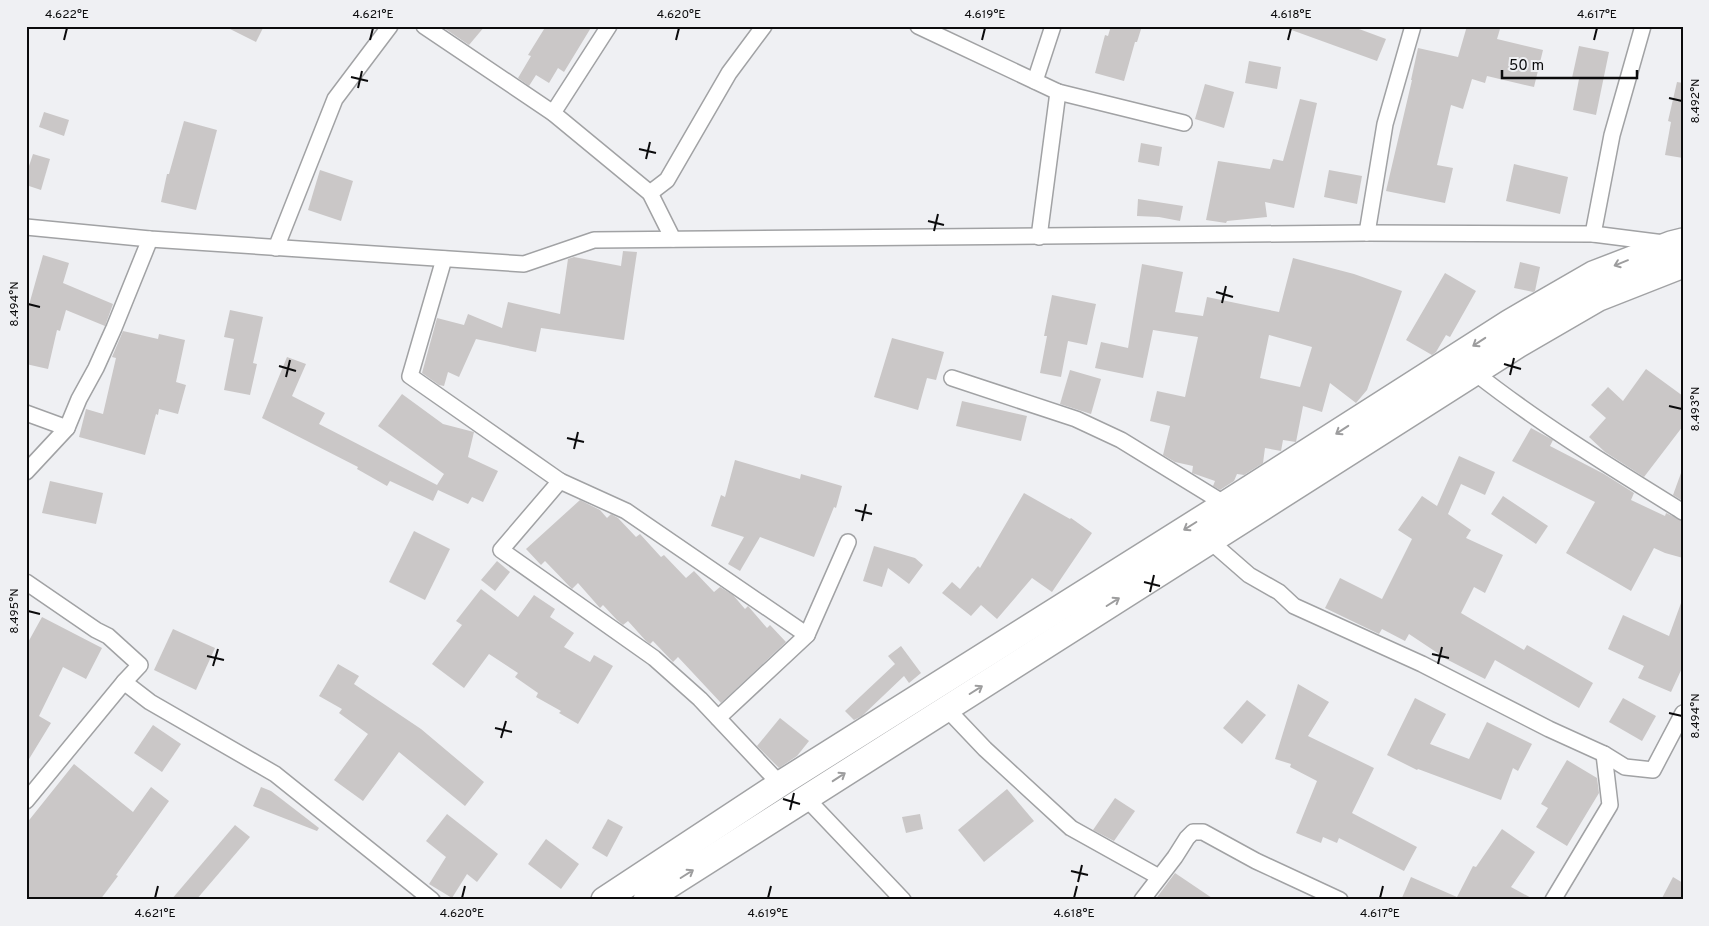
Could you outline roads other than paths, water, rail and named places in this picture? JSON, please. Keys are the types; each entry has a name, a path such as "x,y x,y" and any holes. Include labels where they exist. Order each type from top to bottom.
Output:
{"main road":[{"path":"604,900 780,784 1510,322 1593,274 1679,249"},
{"path":"646,900 1518,345 1600,298 1683,265"}],"street":[{"path":"276,248 335,99 390,26"},
{"path":"424,26 553,113 650,192 673,239"},
{"path":"553,113 609,26"},
{"path":"650,192 668,180 729,73 764,26"},
{"path":"918,26 1058,92 1184,123"},
{"path":"1035,81 1053,26"},
{"path":"1368,233 1386,124 1413,26"},
{"path":"1593,234 1612,135 1643,26"},
{"path":"1039,237 1058,92"},
{"path":"26,227 150,239 524,264 594,240 1368,233 1593,234 1679,249"},
{"path":"26,472 67,428 114,328 150,239"},
{"path":"444,259 410,376 560,482 626,511 807,635"},
{"path":"1474,372 1519,406 1683,512"},
{"path":"952,378 1076,419 1121,440 1225,504"},
{"path":"26,413 67,428"},
{"path":"560,482 501,550 654,658 700,699 780,784"},
{"path":"1210,541 1249,574 1279,592 1294,606 1422,664 1548,729 1604,754 1625,767 1653,770 1683,714"},
{"path":"718,718 807,635 848,542"},
{"path":"26,582 96,630 108,636 140,665 26,801"},
{"path":"124,682 150,702 275,774 432,900"},
{"path":"946,708 985,749 1071,828 1159,877"},
{"path":"1553,900 1610,805 1604,754"},
{"path":"806,798 903,900"},
{"path":"1142,900 1193,832 1203,832 1256,861 1340,900"}]}
